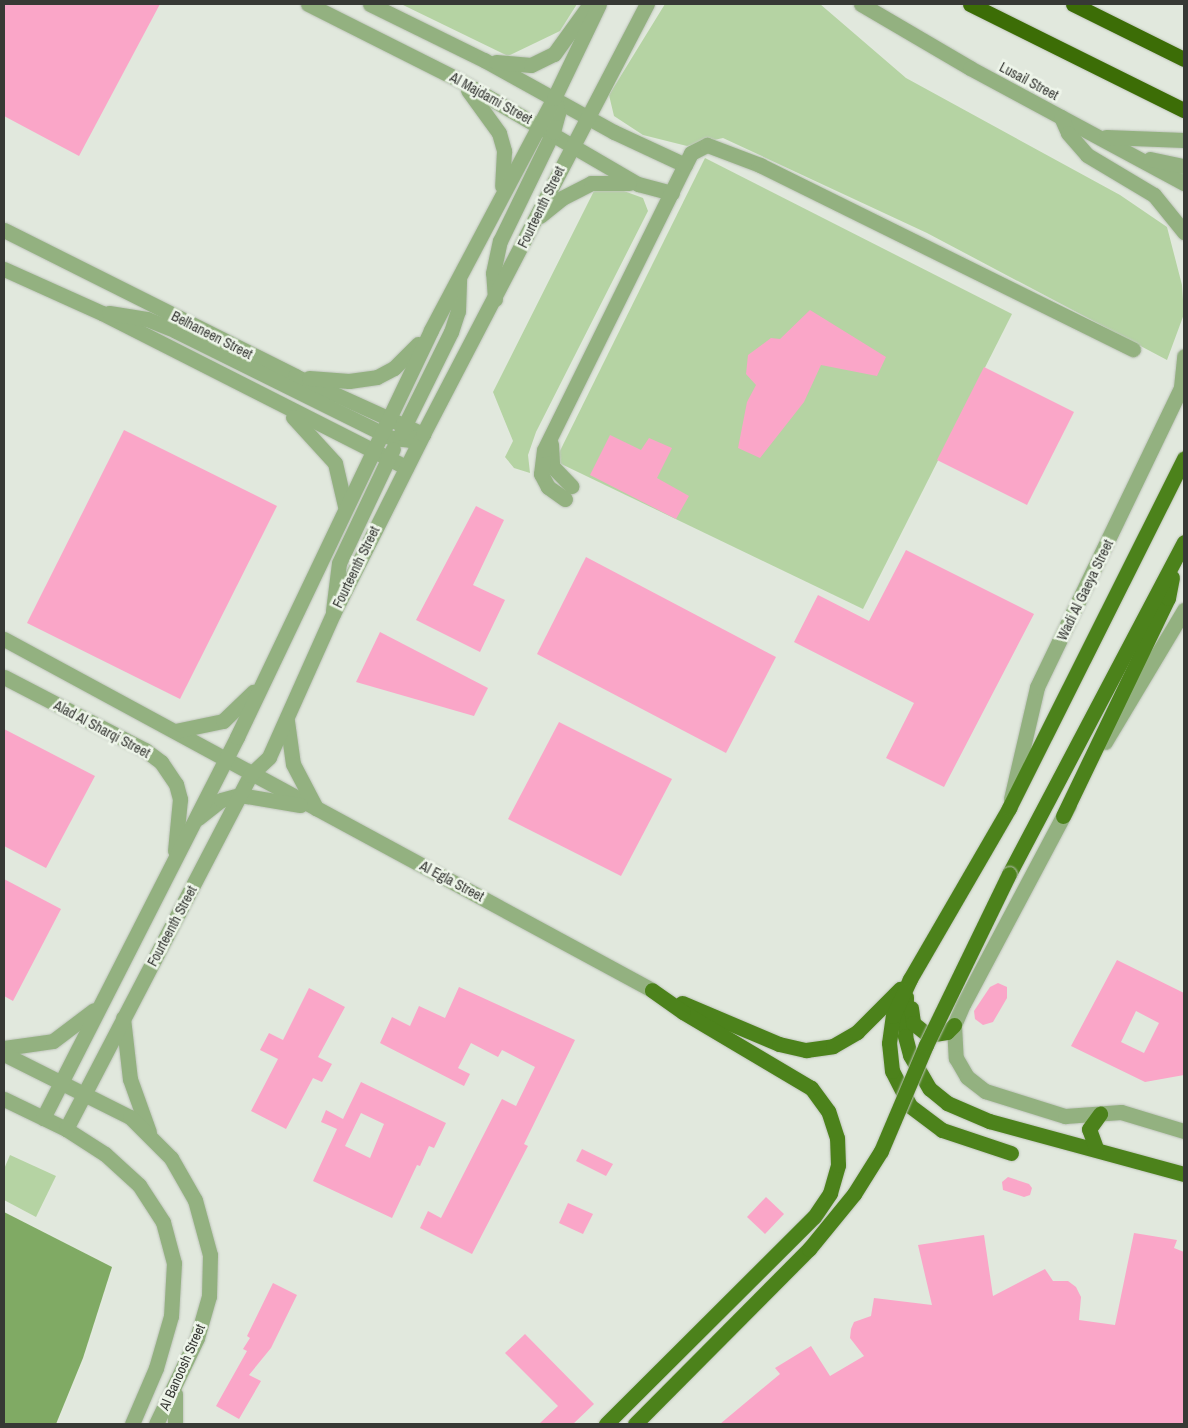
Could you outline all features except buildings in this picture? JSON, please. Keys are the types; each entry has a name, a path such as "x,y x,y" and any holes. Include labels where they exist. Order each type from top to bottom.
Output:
{"highway":[{"path":"970,4 1184,110"},
{"path":"1073,4 1184,59"}],"main road":[{"name":"Wadi Al Gaeya Street","path":"910,979 1009,808 1184,458"},
{"path":"1063,816 1168,598 1181,549"},
{"path":"635,1424 809,1249 854,1194 881,1151 926,1045 1009,874 1181,549"},
{"path":"652,990 778,1044 806,1050 833,1046 857,1032 910,979"},
{"path":"910,979 911,1014 919,1031 938,1036 954,1025"},
{"path":"910,979 905,1036 918,1072 930,1089 947,1103 989,1121 1096,1148 1184,1174"},
{"path":"910,979 893,1016 889,1044 892,1071 902,1095 930,1124 1011,1153"},
{"path":"606,1424 814,1217 830,1193 838,1164 837,1138 828,1111 811,1088 683,1012 652,990"},
{"path":"1096,1148 1089,1129 1100,1114"}],"street":[{"name":"Al Majdami Street","path":"308,4 459,80 573,143 638,184 672,193"},
{"name":"Al Majdami Street","path":"370,4 484,60 614,132 685,165"},
{"path":"484,60 512,66 545,60 562,47 576,19 590,4"},
{"name":"Fourteenth Street","path":"43,1118 268,674 372,449 431,330 502,191 554,98 599,4"},
{"name":"Fourteenth Street","path":"66,1129 250,775 269,757 287,721 333,614 406,467 495,300 573,143 646,4"},
{"name":"Lusail Street","path":"861,4 1061,117 1184,183"},
{"path":"459,80 499,133 504,151 502,191"},
{"path":"495,300 493,273 500,241 554,132 558,113 554,98"},
{"path":"1061,117 1068,133 1087,155 1154,195 1184,232"},
{"path":"1100,137 1184,140"},
{"path":"568,493 548,487 541,474 541,462 691,153 707,145 760,165 1132,349"},
{"path":"1134,155 1184,166"},
{"path":"535,220 562,198 591,183 638,184"},
{"name":"Belhaneen Street","path":"4,230 295,376 423,434"},
{"path":"4,269 102,313 406,467"},
{"path":"333,614 340,564 397,440 451,332 458,311 459,274"},
{"path":"102,313 147,319 176,331 397,440 423,434"},
{"path":"295,376 349,381 377,378 403,361 431,330"},
{"name":"Wadi Al Gaeya Street","path":"1009,808 1038,687 1183,384 1184,356"},
{"path":"279,404 328,451 341,478 345,506"},
{"path":"388,418 394,425 398,453 406,467"},
{"path":"1184,610 1063,816 1006,920 954,1025 956,1058 960,1068 985,1091 1065,1116 1121,1112 1184,1131"},
{"path":"4,639 175,731 250,775"},
{"path":"175,731 223,721 268,674"},
{"name":"Alad Al Sharqi Street","path":"4,677 145,750 161,762 176,784 180,799 174,860"},
{"path":"287,721 293,764 316,808"},
{"path":"204,864 221,800 216,776 206,750"},
{"name":"Al Egla Street","path":"250,775 316,808 652,990"},
{"path":"195,820 221,800 240,795 316,808"},
{"path":"4,1048 53,1041 100,1004"},
{"path":"124,1018 130,1079 149,1133"},
{"name":"Al Banoosh Street","path":"4,1054 119,1110 149,1133 182,1174 195,1200 210,1255 209,1296 204,1320 176,1388 156,1424"},
{"name":"Al Banoosh Street","path":"4,1099 66,1129 105,1154 139,1185 153,1202 170,1243 174,1286 171,1316 156,1368 132,1424"},
{"path":"175,1424 176,1388"}],"shaded area":[{"path":"401,4 577,4 560,31 508,56"},
{"path":"665,4 820,4 906,78 1120,195 1167,227 1182,285 1184,314 1167,360 927,233 723,138 687,146 643,135 614,116 609,95"},
{"path":"705,158 1012,314 863,609 555,461"},
{"path":"596,187 613,187 643,198 648,211 536,432 528,455 530,473 514,468 505,457 513,441 493,392"},
{"path":"10,1155 56,1176 36,1217 4,1200 4,1169"},
{"path":"4,1212 112,1267 83,1358 56,1424 4,1424"}]}
